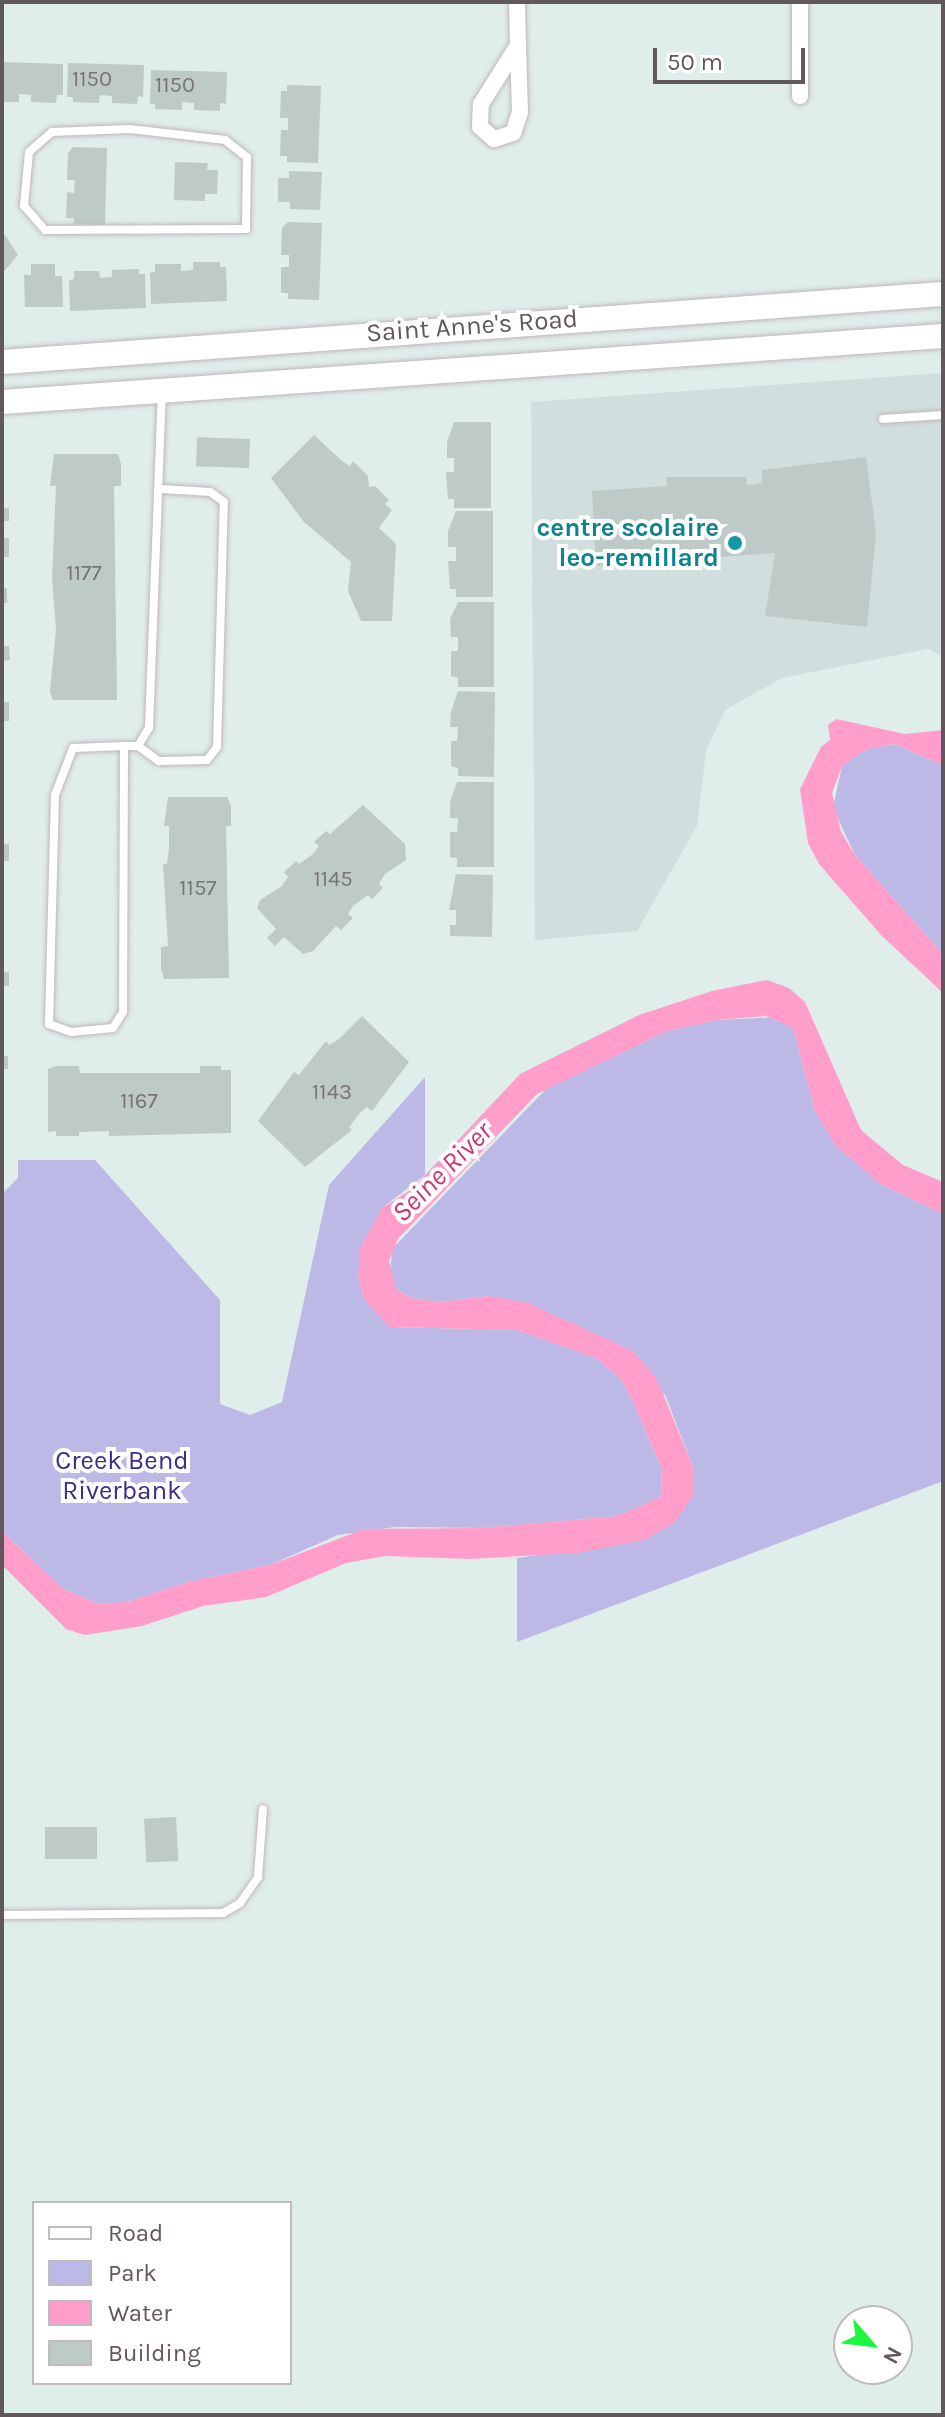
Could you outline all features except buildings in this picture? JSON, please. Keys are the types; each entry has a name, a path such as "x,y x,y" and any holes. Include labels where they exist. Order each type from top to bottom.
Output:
{"main road":[{"name":"Saint Anne's Road","path":"3,361 943,294"},
{"name":"Saint Anne's Road","path":"2,402 943,336"}],"street":[{"path":"517,2 520,112 513,133 494,139 480,127 481,104 518,45"},
{"path":"800,2 800,96"}],"lane":[{"path":"130,129 225,140 247,157 246,229 45,230 24,206 29,152 52,132 130,129"},
{"path":"138,746 149,728 161,489 162,390"},
{"path":"883,419 941,415"},
{"path":"124,746 123,1012 113,1028 71,1032 49,1024 55,795 73,748 124,746 138,746 159,761 207,760 217,747 224,502 210,492 161,489"},
{"path":"2,1915 223,1913 240,1903 258,1877 263,1809"}],"shaded area":[{"path":"943,373 943,657 928,649 782,678 725,710 706,751 697,826 637,931 535,940 531,402"}],"green space":[{"path":"894,744 943,765 943,954 855,855 833,808 842,766 867,749"},
{"path":"779,1017 793,1028 815,1111 879,1183 943,1214 943,1481 517,1642 517,1558 645,1540 675,1522 694,1469 665,1395 489,1296 439,1302 412,1298 396,1289 390,1277 392,1249 547,1088 667,1031 716,1020"},
{"name":"Creek Bend Riverbank","path":"425,1077 425,1175 382,1208 358,1276 364,1299 389,1327 517,1330 596,1358 621,1379 632,1399 661,1467 662,1496 618,1516 482,1528 395,1527 338,1535 270,1565 188,1582 127,1602 99,1604 63,1589 2,1531 2,1194 18,1178 18,1160 95,1160 220,1300 220,1404 250,1415 282,1402 329,1185"}],"water":[{"path":"836,719 905,734 943,730 943,765 894,744 867,749 842,766 832,793 841,832 855,855 943,954 943,993 881,935 819,864 808,843 800,789 821,747 830,740 828,725"},
{"name":"Seine River","path":"767,980 789,988 805,1002 861,1130 903,1165 943,1182 943,1214 879,1183 835,1145 815,1111 793,1028 766,1016 717,1020 667,1031 537,1094 398,1239 389,1261 396,1289 412,1298 439,1302 489,1296 528,1303 633,1351 656,1377 694,1469 694,1495 675,1522 645,1540 576,1553 470,1559 385,1556 346,1563 266,1597 203,1606 142,1626 85,1635 66,1629 2,1565 2,1531 63,1589 99,1604 127,1602 188,1582 270,1565 364,1529 482,1528 618,1516 662,1496 661,1467 632,1399 621,1379 596,1358 517,1330 389,1327 364,1299 358,1276 360,1248 382,1208 412,1189 520,1074 639,1015 712,991"}],"place":[{"name":"centre scolaire leo-remillard","path":"735,543"}]}
